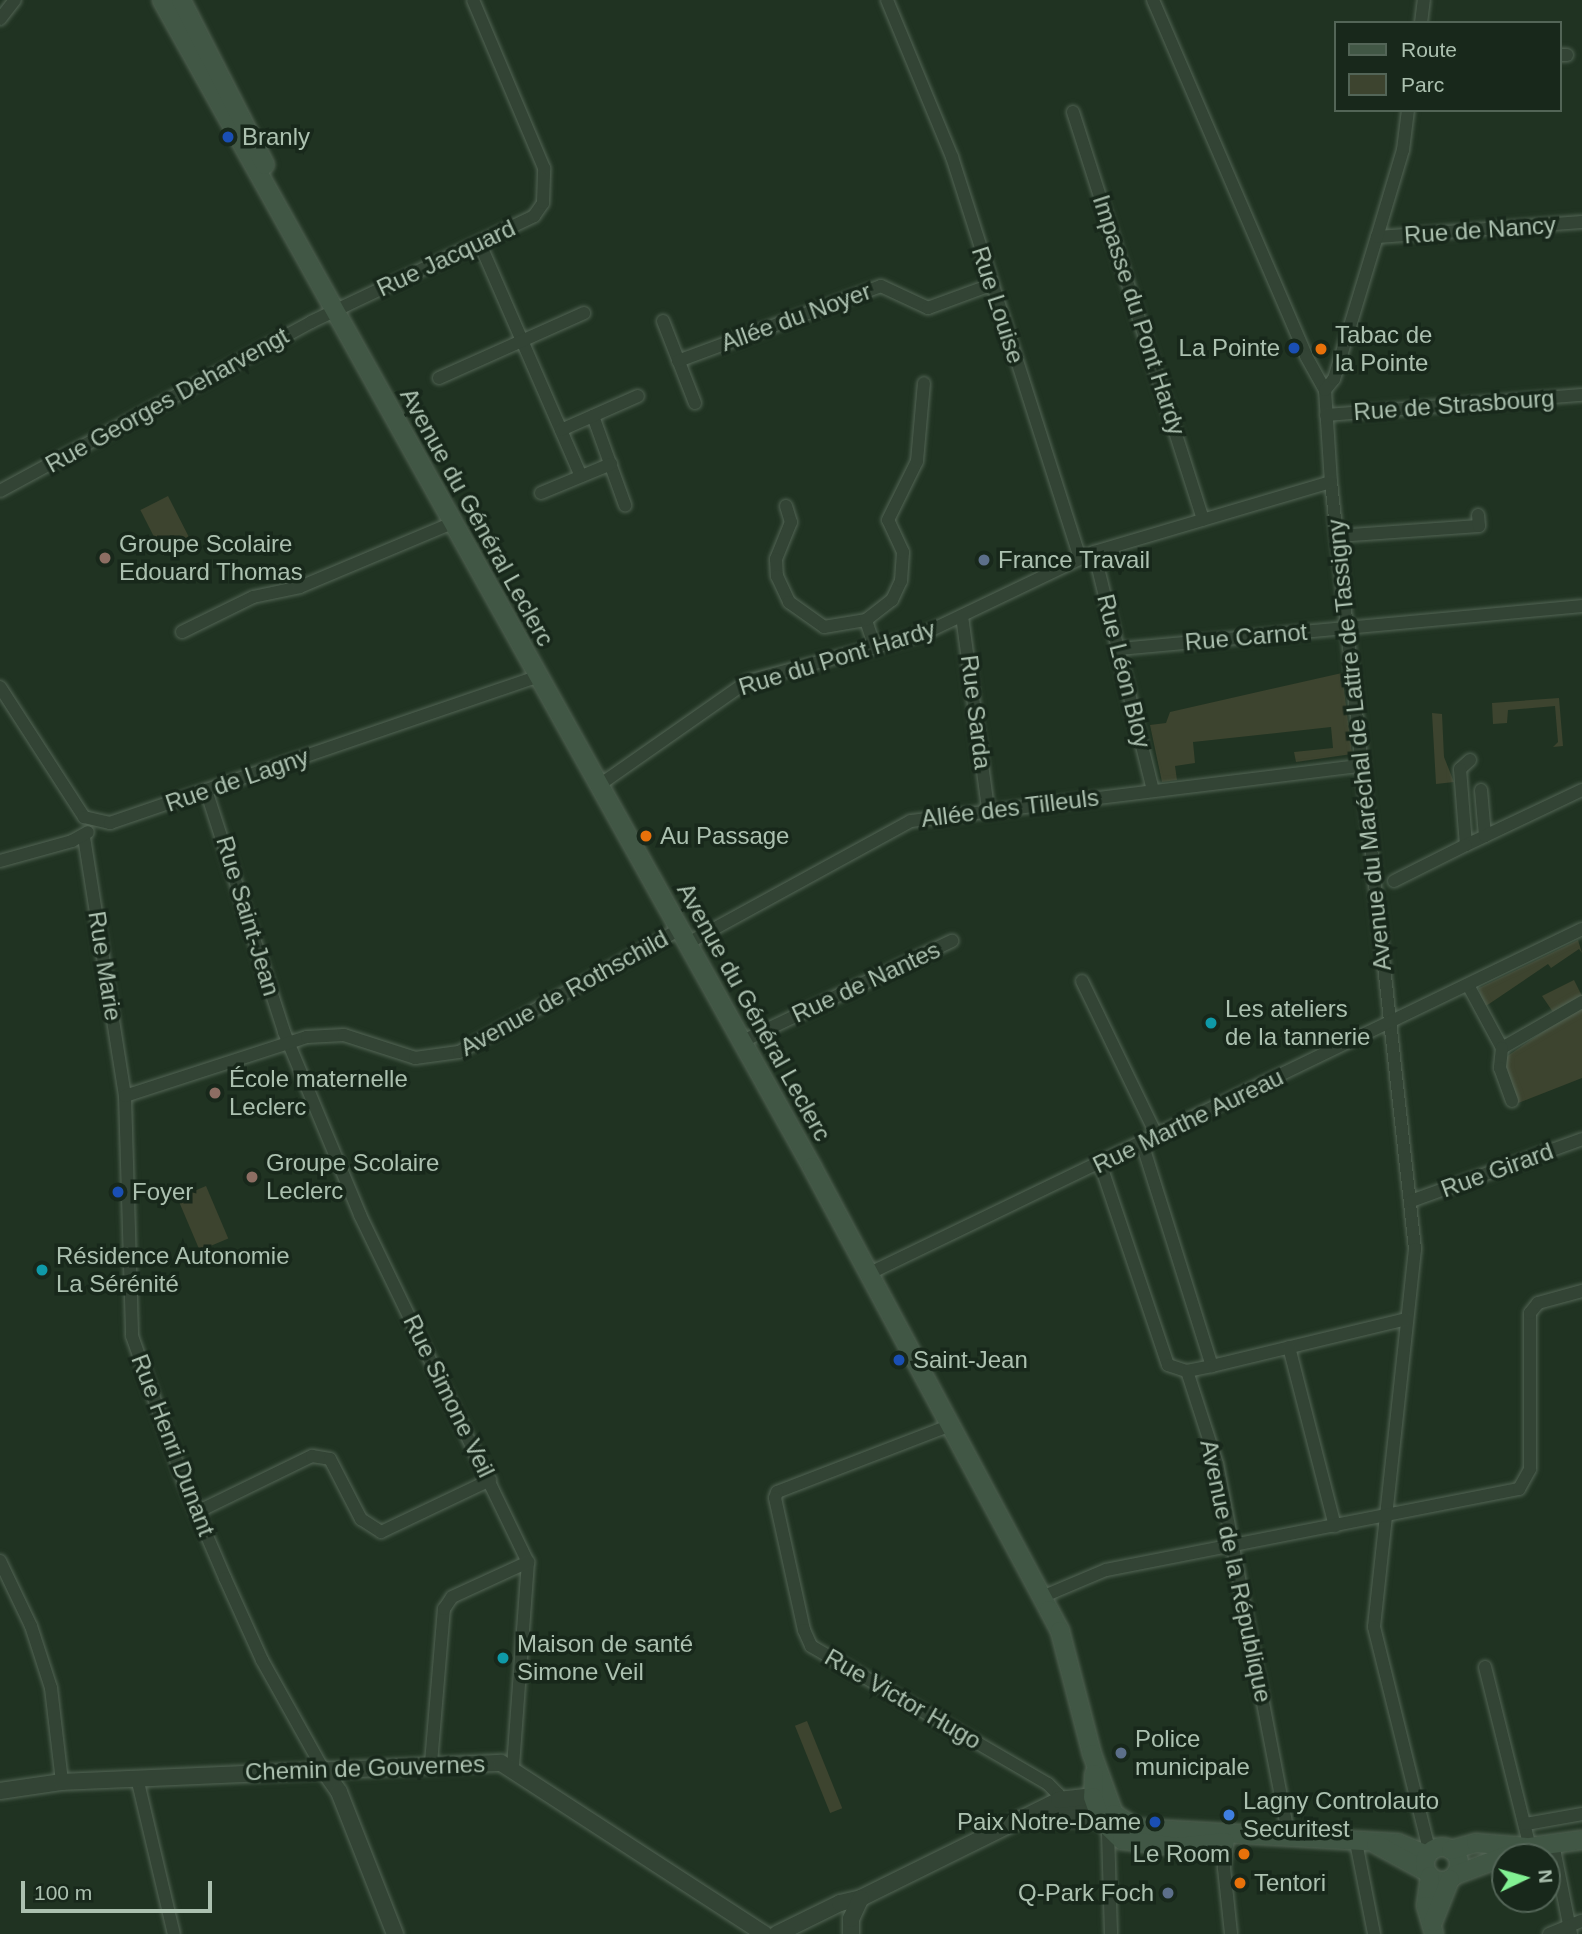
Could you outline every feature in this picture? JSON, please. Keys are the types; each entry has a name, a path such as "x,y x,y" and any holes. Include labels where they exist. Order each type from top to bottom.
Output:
{"main road":[{"name":"Avenue du Général Leclerc","path":"162,0 537,677 743,1041 1060,1631 1092,1754 1105,1826"},
{"name":"Avenue du Général Leclerc","path":"181,0 335,310"},
{"path":"1099,1795 1114,1814 1136,1828 1376,1844 1398,1843 1429,1864 1439,1881 1491,1862"},
{"path":"1105,1826 1145,1844 1227,1842 1260,1837"},
{"path":"1560,1843 1582,1840"},
{"path":"1434,1928 1426,1906 1429,1864 1442,1847 1451,1850 1491,1844"},
{"path":"1434,1928 1459,1863 1451,1850"}],"street":[{"path":"0,19 15,0"},
{"name":"Rue Jacquard","path":"335,310 480,244 534,216 547,186 544,169 473,0"},
{"name":"Rue Louise","path":"887,0 952,156 1080,558"},
{"name":"Avenue du Maréchal de Lattre de Tassigny","path":"1153,0 1306,356 1325,390 1331,482 1415,1249 1375,1642 1429,1864"},
{"path":"1421,21 1424,0"},
{"name":"Impasse du Pont Hardy","path":"1073,112 1203,520"},
{"path":"1325,390 1334,379 1403,150 1408,112"},
{"name":"Rue de Nancy","path":"1377,237 1582,222"},
{"path":"480,244 581,476"},
{"name":"Allée du Noyer","path":"678,361 881,286 928,308 991,285"},
{"name":"Rue Georges Deharvengt","path":"0,491 335,310"},
{"path":"439,378 584,313"},
{"path":"663,321 695,403"},
{"path":"786,506 791,522 776,559 777,576 789,602 824,626 866,620 892,600 901,581 903,552 888,520 917,461 924,383"},
{"name":"Rue de Strasbourg","path":"1326,415 1582,395"},
{"path":"561,430 638,396"},
{"path":"593,416 625,505"},
{"path":"541,493 611,464"},
{"name":"Rue du Pont Hardy","path":"598,786 748,681 923,634 1094,552 1331,482"},
{"path":"1337,536 1479,526 1478,515"},
{"path":"182,632 253,597 300,587 452,523"},
{"name":"Rue Léon Bloy","path":"1094,552 1153,791"},
{"name":"Rue Carnot","path":"1120,649 1582,606"},
{"name":"Rue Sarda","path":"962,615 988,810"},
{"path":"866,620 875,648"},
{"name":"Rue de Lagny","path":"92,822 110,823 537,677"},
{"path":"0,687 77,807 92,822 83,837 0,861"},
{"path":"1466,845 1460,769 1470,760"},
{"name":"Allée des Tilleuls","path":"684,936 893,828 928,817 1362,766"},
{"name":"Rue Saint-Jean","path":"206,790 291,1041"},
{"path":"1481,790 1485,836"},
{"path":"1394,881 1582,790"},
{"name":"Rue Marie","path":"83,837 125,1096"},
{"name":"Rue Marthe Aureau","path":"868,1274 1582,929"},
{"name":"Avenue de Rothschild","path":"125,1096 291,1041 345,1035 415,1058 459,1052 684,936"},
{"name":"Rue de Nantes","path":"743,1041 952,941"},
{"path":"1082,981 1157,1136"},
{"path":"1468,985 1502,1048 1500,1068 1512,1101"},
{"path":"1502,1048 1582,1002"},
{"name":"Rue Simone Veil","path":"291,1041 360,1215 528,1562 513,1767"},
{"name":"Rue Henri Dunant","path":"125,1096 132,1336 183,1480 262,1660 323,1769"},
{"name":"Rue Girard","path":"1411,1201 1582,1139"},
{"path":"1142,1143 1212,1366"},
{"path":"1100,1163 1168,1365 1187,1371 1406,1319"},
{"path":"1042,1597 1106,1570 1519,1489 1527,1481 1530,1313 1538,1303 1582,1291"},
{"path":"1289,1347 1335,1526"},
{"name":"Avenue de la République","path":"1187,1371 1217,1464 1289,1838"},
{"name":"Rue Victor Hugo","path":"951,1425 778,1492 775,1498 804,1630 811,1646 1048,1784 1054,1809"},
{"path":"197,1512 312,1456 330,1459 361,1520 381,1532 490,1480"},
{"path":"0,1561 31,1626 51,1688 62,1782"},
{"path":"431,1763 444,1609 453,1597 528,1562"},
{"path":"1485,1667 1529,1843"},
{"name":"Chemin de Gouvernes","path":"0,1791 62,1782 491,1762 513,1767 764,1934"},
{"path":"323,1769 335,1784 395,1934"},
{"path":"137,1778 174,1934"},
{"path":"777,1934 841,1903 862,1898 1026,1819 1099,1795"},
{"path":"1054,1809 1105,1826 1111,1934"},
{"path":"1526,1824 1582,1814"},
{"path":"1227,1842 1224,1868 1231,1934"},
{"path":"1356,1842 1374,1934"},
{"path":"1549,1934 1574,1927 1561,1876"},
{"path":"813,1917 851,1926 862,1898"}],"green space":[{"path":"168,496 191,541 164,556 140,510"},
{"path":"1342,673 1352,754 1296,762 1294,752 1333,748 1331,727 1193,742 1195,763 1175,766 1177,780 1162,782 1150,725 1166,723 1170,712"},
{"path":"1559,698 1563,746 1553,747 1558,742 1555,706 1508,710 1507,723 1493,724 1492,703"},
{"path":"1432,713 1442,714 1444,757 1454,782 1436,784"},
{"path":"1578,940 1582,953 1579,949 1551,968 1548,964 1486,1006 1481,1000 1479,988"},
{"path":"1574,980 1582,996 1555,1015 1542,996"},
{"path":"1582,1005 1582,1078 1518,1103 1503,1059"},
{"path":"206,1186 228,1238 200,1251 177,1198"},
{"path":"807,1721 842,1808 830,1813 795,1726"}],"place":[{"name":"Branly","path":"228,137"},
{"name":"La Pointe","path":"1294,348"},
{"name":"Tabac de la Pointe","path":"1321,349"},
{"name":"Groupe Scolaire Edouard Thomas","path":"105,558"},
{"name":"France Travail","path":"984,560"},
{"name":"Au Passage","path":"646,836"},
{"name":"Les ateliers de la tannerie","path":"1211,1023"},
{"name":"École maternelle Leclerc","path":"215,1093"},
{"name":"Groupe Scolaire Leclerc","path":"252,1177"},
{"name":"Foyer","path":"118,1192"},
{"name":"Résidence Autonomie La Sérénité","path":"42,1270"},
{"name":"Saint-Jean","path":"899,1360"},
{"name":"Maison de santé Simone Veil","path":"503,1658"},
{"name":"Police municipale","path":"1121,1753"},
{"name":"Lagny Controlauto Securitest","path":"1229,1815"},
{"name":"Paix Notre-Dame","path":"1155,1822"},
{"name":"Le Room","path":"1244,1854"},
{"name":"Tentori","path":"1240,1883"},
{"name":"Q-Park Foch","path":"1168,1893"}]}
